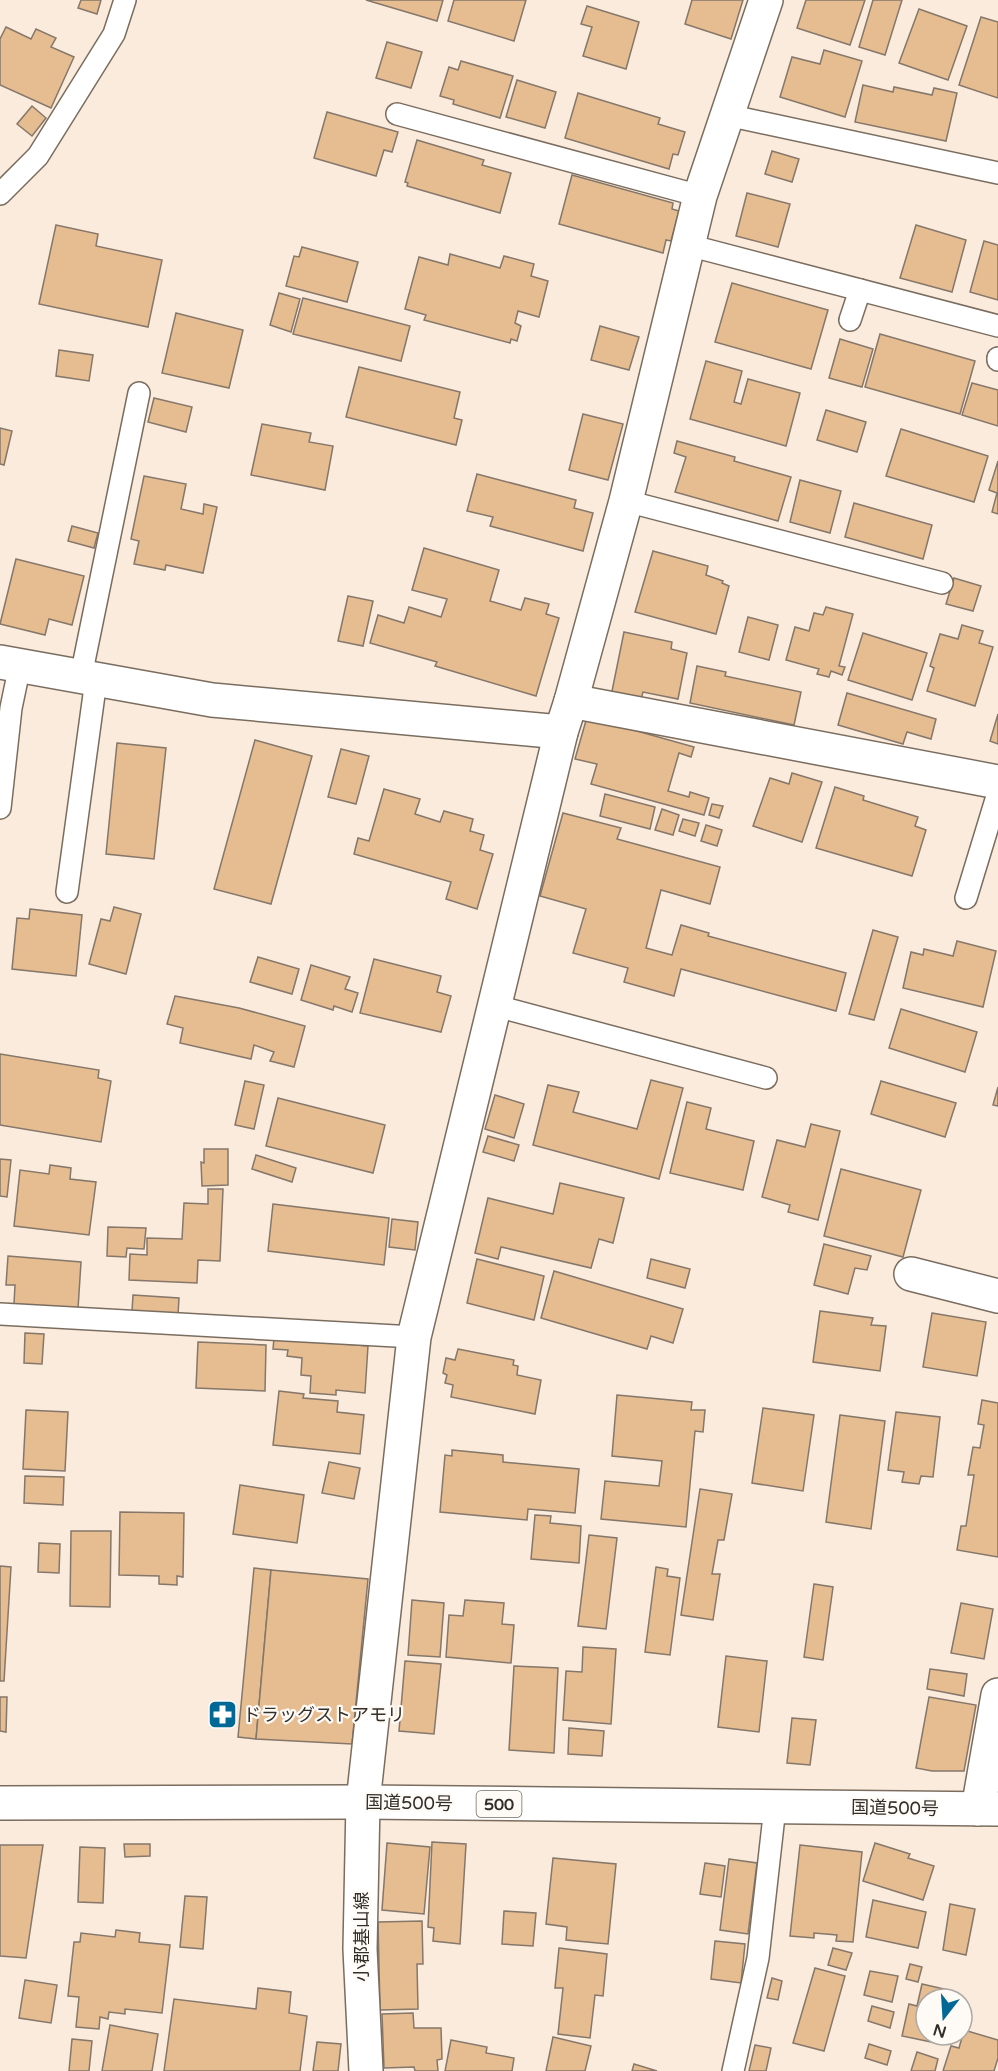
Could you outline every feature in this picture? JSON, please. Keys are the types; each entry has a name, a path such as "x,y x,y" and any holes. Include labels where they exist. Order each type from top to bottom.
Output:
{"main road":[{"name":"小郡基山線","path":"366,2071 360,1949 363,1802 414,1337 561,732 572,701 626,501 700,196 766,0"},
{"path":"10,664 212,700 561,732"},
{"path":"572,701 998,782"},
{"path":"911,1274 998,1296"},
{"path":"988,1809 998,1695"},
{"name":"国道500号","path":"0,1803 363,1802 988,1809"}],"lane":[{"path":"0,194 38,156 114,34 125,0"},
{"path":"397,114 700,196"},
{"path":"727,115 998,173"},
{"path":"688,245 998,326"},
{"path":"850,320 860,290"},
{"path":"67,892 89,678 139,393"},
{"path":"626,501 942,583"},
{"path":"0,808 11,708 10,664"},
{"path":"966,898 998,793"},
{"path":"496,1006 766,1078"},
{"path":"0,1314 414,1337"},
{"path":"733,2071 758,1958 775,1806"}],"building":[{"path":"81,0 101,0 97,14 78,8"},
{"path":"366,0 443,0 437,21"},
{"path":"454,0 526,0 514,41 448,21"},
{"path":"692,0 743,0 731,39 685,24"},
{"path":"806,0 865,0 850,45 797,28"},
{"path":"873,0 902,0 885,55 859,47"},
{"path":"587,6 639,22 626,69 583,56 592,27 581,24"},
{"path":"919,9 967,26 948,80 899,63"},
{"path":"981,17 998,22 998,98 959,85"},
{"path":"6,27 31,39 36,29 56,38 51,47 74,57 51,108 0,85 0,39"},
{"path":"387,42 422,52 411,88 376,78"},
{"path":"824,50 862,61 845,117 780,97 792,57 820,64"},
{"path":"461,61 513,76 500,118 453,104 454,100 440,96 449,67 458,70"},
{"path":"517,80 556,92 545,128 506,117"},
{"path":"863,85 893,92 894,87 932,95 934,88 957,93 946,141 855,122"},
{"path":"578,93 660,118 658,124 685,132 678,155 673,154 669,169 565,138"},
{"path":"32,106 46,118 32,136 17,124"},
{"path":"327,112 398,132 392,152 384,150 376,176 314,158"},
{"path":"417,140 484,160 482,165 511,173 500,213 407,186 408,183 405,182"},
{"path":"772,151 799,159 792,182 765,174"},
{"path":"572,175 673,203 672,209 679,211 671,241 666,240 663,253 559,224"},
{"path":"747,193 790,204 778,247 736,236"},
{"path":"56,225 98,234 96,246 162,260 148,327 39,304"},
{"path":"916,225 966,240 952,292 900,278"},
{"path":"984,241 998,245 998,300 970,292"},
{"path":"302,247 358,262 347,302 286,286 294,256 299,257"},
{"path":"450,254 500,268 504,256 534,264 531,276 548,281 539,317 518,311 515,323 521,326 517,341 511,339 510,343 424,320 426,315 405,309 419,257 448,265"},
{"path":"732,283 828,310 811,369 715,342"},
{"path":"279,293 300,299 291,332 270,325"},
{"path":"303,298 410,326 401,361 293,334"},
{"path":"176,313 243,330 229,388 162,373"},
{"path":"600,326 639,337 629,370 591,360"},
{"path":"880,334 975,361 960,414 865,387"},
{"path":"840,339 873,349 862,387 829,378"},
{"path":"59,350 93,355 89,381 56,376"},
{"path":"706,361 742,371 734,402 741,404 748,379 800,393 786,446 690,419"},
{"path":"359,367 460,392 454,418 462,420 456,445 346,417"},
{"path":"972,383 998,390 998,426 962,415"},
{"path":"154,398 192,407 186,432 148,422"},
{"path":"826,410 866,422 857,452 817,440"},
{"path":"583,414 623,424 608,480 569,470"},
{"path":"262,424 311,433 309,442 333,446 325,490 251,475"},
{"path":"0,428 12,431 4,465 0,464"},
{"path":"901,429 988,456 974,502 886,476"},
{"path":"677,441 735,457 734,461 791,477 778,521 675,492 686,457 674,453"},
{"path":"998,461 998,514 992,512 997,493 989,490"},
{"path":"477,474 576,500 574,508 593,513 583,551 490,526 493,517 467,511"},
{"path":"144,476 186,484 181,509 203,514 204,504 217,507 203,573 166,565 165,570 134,564 139,541 131,539"},
{"path":"800,480 841,491 830,533 790,522"},
{"path":"854,503 932,525 923,559 845,537"},
{"path":"72,526 98,533 94,548 68,541"},
{"path":"424,548 499,570 490,601 521,610 525,598 549,604 546,614 559,618 536,696 435,666 437,662 370,643 378,615 404,623 409,607 441,617 447,599 412,590"},
{"path":"653,551 708,566 706,575 723,581 722,583 729,586 716,634 635,612"},
{"path":"16,559 84,576 72,625 49,619 45,635 0,624"},
{"path":"954,578 981,586 973,611 946,604"},
{"path":"348,596 373,601 363,646 338,641"},
{"path":"826,607 853,614 839,666 845,667 842,675 831,671 829,677 817,674 819,669 786,660 795,627 809,631 814,613 823,615"},
{"path":"748,617 778,625 769,660 739,652"},
{"path":"962,625 983,631 979,643 993,647 975,706 927,691 934,668 930,666 940,634 958,639"},
{"path":"624,632 672,642 671,649 687,653 678,699 643,692 640,703 611,696"},
{"path":"863,633 927,653 912,700 848,680"},
{"path":"697,666 726,672 725,676 801,692 794,725 690,703"},
{"path":"847,693 936,719 931,739 907,732 903,744 838,725"},
{"path":"998,714 998,744 990,741"},
{"path":"587,717 694,747 691,757 679,753 668,791 689,797 690,792 709,798 704,815 591,784 597,764 575,759"},
{"path":"255,740 312,756 271,904 214,889"},
{"path":"117,743 166,748 154,859 106,854"},
{"path":"341,749 369,756 356,804 328,797"},
{"path":"792,773 822,782 802,842 753,826 770,778 789,784"},
{"path":"835,787 864,796 863,800 918,817 915,826 926,830 912,876 816,848"},
{"path":"384,789 420,799 415,814 440,822 444,811 473,819 470,831 484,835 480,850 493,854 477,909 446,899 451,882 354,854 358,838 369,841"},
{"path":"605,794 655,807 650,829 600,816"},
{"path":"712,804 723,806 719,818 709,815"},
{"path":"662,809 679,815 673,835 655,830"},
{"path":"563,813 621,828 617,839 720,867 710,904 661,890 646,948 672,955 681,925 709,933 708,936 846,973 836,1011 681,969 674,996 624,982 628,968 573,953 586,909 540,896"},
{"path":"683,819 699,823 695,836 679,831"},
{"path":"706,825 722,830 717,846 701,841"},
{"path":"114,907 141,914 126,974 89,964 101,919 110,921"},
{"path":"30,909 82,915 76,976 12,969 17,918 29,919"},
{"path":"873,930 898,937 874,1020 849,1014"},
{"path":"957,941 996,951 983,1007 903,988 911,952 923,955 924,949 953,956"},
{"path":"258,957 299,969 292,994 250,982"},
{"path":"374,959 441,976 437,992 451,996 441,1032 360,1013"},
{"path":"311,965 350,977 345,989 358,993 352,1012 334,1006 333,1010 301,1000"},
{"path":"175,996 239,1008 305,1026 294,1067 270,1061 274,1052 254,1045 251,1059 180,1043 183,1028 167,1024"},
{"path":"901,1009 977,1032 965,1072 889,1048"},
{"path":"0,1054 99,1070 98,1078 111,1081 101,1142 0,1125"},
{"path":"651,1080 683,1088 659,1179 533,1145 548,1085 579,1092 573,1112 637,1129"},
{"path":"245,1081 264,1085 254,1129 235,1125"},
{"path":"881,1081 956,1103 945,1137 871,1114"},
{"path":"998,1087 998,1106 993,1105"},
{"path":"495,1095 524,1104 514,1138 485,1129"},
{"path":"278,1098 385,1125 373,1173 266,1146"},
{"path":"687,1102 711,1108 706,1129 754,1141 743,1190 670,1173"},
{"path":"811,1124 840,1131 818,1220 788,1212 790,1205 762,1197 777,1140 805,1147"},
{"path":"488,1136 519,1145 514,1161 483,1152"},
{"path":"204,1149 228,1149 228,1185 202,1186 201,1162 204,1163"},
{"path":"256,1155 296,1168 292,1182 252,1169"},
{"path":"0,1159 11,1160 7,1197 0,1196"},
{"path":"50,1165 71,1168 70,1179 96,1182 89,1235 14,1226 20,1170 49,1174"},
{"path":"841,1169 921,1190 903,1257 824,1236"},
{"path":"560,1183 624,1198 613,1243 599,1239 591,1268 501,1247 498,1259 475,1253 488,1198 553,1214"},
{"path":"208,1189 223,1189 220,1261 198,1260 197,1283 129,1280 130,1254 147,1255 147,1238 182,1239 184,1203 208,1204"},
{"path":"273,1204 389,1218 384,1265 268,1251"},
{"path":"392,1219 418,1222 415,1250 389,1247"},
{"path":"108,1227 146,1228 144,1249 127,1248 126,1257 107,1256"},
{"path":"824,1244 871,1256 867,1270 855,1268 848,1294 814,1285"},
{"path":"8,1256 81,1262 78,1309 14,1304 15,1285 6,1285"},
{"path":"477,1259 544,1276 534,1320 467,1303"},
{"path":"651,1259 690,1269 685,1288 647,1278"},
{"path":"554,1271 683,1309 673,1343 651,1336 647,1349 541,1318"},
{"path":"133,1295 179,1298 178,1315 132,1311"},
{"path":"820,1311 873,1318 871,1325 886,1326 880,1371 813,1362"},
{"path":"932,1313 986,1322 977,1376 923,1367"},
{"path":"25,1333 44,1334 42,1364 24,1363"},
{"path":"274,1338 368,1346 365,1393 336,1390 336,1395 310,1393 311,1376 301,1375 302,1358 287,1356 288,1350 273,1349"},
{"path":"198,1342 266,1345 265,1391 196,1388"},
{"path":"458,1349 514,1360 513,1365 518,1366 517,1375 541,1380 535,1414 451,1397 453,1385 445,1383 447,1375 443,1373 446,1358 455,1360"},
{"path":"279,1391 304,1394 303,1398 338,1401 337,1412 364,1415 360,1454 273,1445"},
{"path":"617,1395 692,1402 691,1410 705,1410 703,1432 695,1431 686,1527 601,1519 605,1481 659,1486 662,1461 612,1456"},
{"path":"982,1400 998,1403 998,1557 957,1550 961,1526 966,1526 974,1475 968,1475 973,1447 980,1448 984,1425 978,1424"},
{"path":"763,1408 814,1415 803,1491 752,1483"},
{"path":"26,1410 68,1412 65,1471 23,1469"},
{"path":"896,1412 940,1417 933,1477 921,1476 919,1484 902,1482 904,1472 888,1470"},
{"path":"840,1415 885,1421 871,1529 826,1522"},
{"path":"452,1450 503,1455 503,1462 579,1469 575,1513 528,1509 527,1520 440,1512 445,1455 452,1456"},
{"path":"329,1462 360,1468 354,1499 322,1493"},
{"path":"25,1476 64,1477 63,1505 24,1503"},
{"path":"240,1485 304,1495 297,1543 233,1534"},
{"path":"700,1489 732,1494 724,1540 718,1540 712,1574 720,1574 713,1620 681,1615"},
{"path":"120,1512 184,1513 183,1577 177,1576 177,1585 159,1584 159,1576 119,1575"},
{"path":"535,1515 551,1516 550,1523 581,1526 579,1563 531,1559"},
{"path":"71,1531 111,1531 110,1607 70,1606"},
{"path":"589,1535 617,1538 606,1629 578,1626"},
{"path":"39,1543 60,1544 59,1573 38,1572"},
{"path":"0,1566 11,1567 4,1681 0,1681"},
{"path":"656,1567 668,1569 667,1576 680,1578 670,1655 645,1652"},
{"path":"254,1568 271,1570 256,1739 238,1737"},
{"path":"271,1570 368,1579 352,1744 256,1739"},
{"path":"814,1584 833,1587 823,1660 804,1657"},
{"path":"412,1600 444,1603 440,1657 408,1655"},
{"path":"465,1600 504,1603 502,1624 514,1625 511,1663 446,1657 449,1615 463,1616"},
{"path":"961,1603 993,1609 984,1659 951,1653"},
{"path":"583,1647 616,1649 611,1724 563,1720 566,1671 582,1672"},
{"path":"726,1656 767,1661 759,1732 718,1727"},
{"path":"405,1661 441,1664 434,1734 399,1731"},
{"path":"514,1666 558,1668 554,1753 509,1750"},
{"path":"930,1669 967,1674 964,1696 927,1689"},
{"path":"0,1697 7,1697 6,1732 0,1731"},
{"path":"929,1697 976,1705 964,1771 932,1771 916,1768"},
{"path":"792,1718 816,1720 810,1765 787,1763"},
{"path":"569,1728 604,1731 602,1756 568,1754"},
{"path":"432,1842 466,1844 460,1944 433,1941 434,1928 428,1927"},
{"path":"387,1843 430,1847 424,1914 382,1910"},
{"path":"875,1843 910,1854 908,1858 934,1866 923,1900 863,1881"},
{"path":"124,1844 150,1844 150,1856 125,1857"},
{"path":"0,1845 43,1845 26,1958 0,1956"},
{"path":"800,1845 862,1852 853,1942 836,1941 837,1935 814,1933 814,1938 790,1936"},
{"path":"80,1847 105,1848 103,1903 78,1902"},
{"path":"553,1858 616,1864 608,1944 566,1940 567,1927 546,1924"},
{"path":"729,1859 757,1863 748,1934 720,1930"},
{"path":"705,1863 725,1866 721,1897 700,1894"},
{"path":"185,1896 207,1897 203,1949 180,1947"},
{"path":"873,1900 926,1912 918,1948 866,1937"},
{"path":"950,1904 975,1909 966,1955 943,1950"},
{"path":"504,1911 536,1913 533,1946 502,1944"},
{"path":"422,1921 423,1964 417,1964 418,2009 380,2010 378,1922"},
{"path":"116,1930 140,1933 139,1942 170,1945 162,2013 125,2009 125,2014 109,2012 108,2019 100,2017 99,2029 76,2027 79,1997 68,1996 74,1942 80,1942 81,1933 115,1937"},
{"path":"715,1941 745,1944 741,1983 711,1979"},
{"path":"559,1948 607,1954 603,1996 595,1995 590,2038 558,2034 563,1988 555,1988"},
{"path":"833,1948 852,1953 846,1970 828,1965"},
{"path":"910,1964 922,1967 918,1982 906,1979"},
{"path":"815,1968 845,1976 824,2051 793,2043"},
{"path":"870,1971 898,1976 892,2002 864,1995"},
{"path":"772,1978 782,1981 778,2000 767,1998"},
{"path":"25,1980 57,1985 51,2023 19,2018"},
{"path":"258,1988 291,1992 289,2013 307,2016 300,2071 164,2071 174,1999 256,2009"},
{"path":"909,2004 914,2005 914,2038 902,2036"},
{"path":"872,2006 894,2012 890,2028 868,2021"},
{"path":"413,2013 414,2028 441,2028 442,2059 437,2060 438,2071 415,2071 414,2067 384,2068 382,2014"},
{"path":"110,2025 158,2034 152,2071 102,2071"},
{"path":"974,2033 998,2040 998,2058 994,2071 943,2071 951,2047 974,2047"},
{"path":"553,2037 591,2046 585,2071 546,2071"},
{"path":"72,2039 92,2041 89,2071 69,2071"},
{"path":"451,2040 487,2047 486,2053 514,2058 512,2071 445,2071"},
{"path":"317,2042 341,2044 338,2071 313,2071"},
{"path":"869,2044 891,2051 887,2065 865,2058"},
{"path":"755,2045 771,2048 766,2071 749,2071"},
{"path":"917,2052 938,2059 935,2071 911,2071"},
{"path":"634,2064 657,2071 632,2071"}],"place":[{"name":"ドラッグストアモリ","path":"222,1715"}]}
